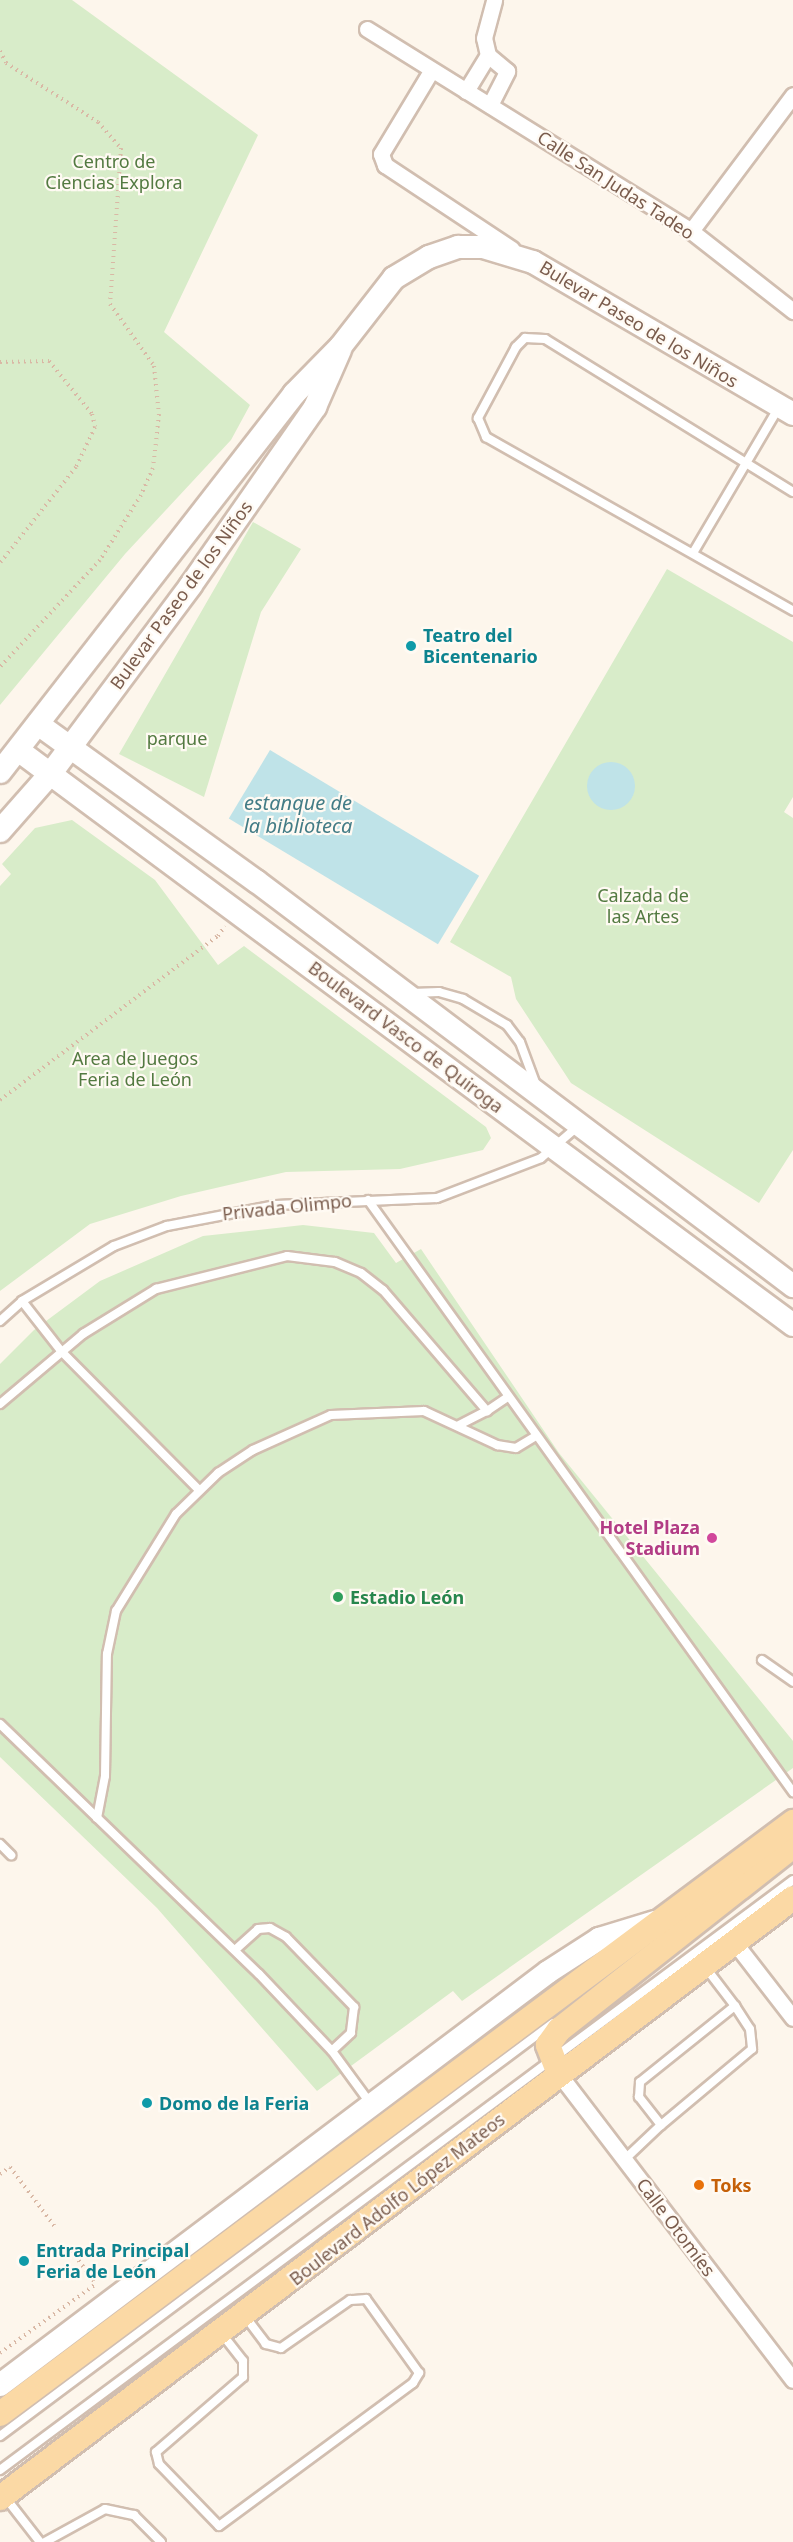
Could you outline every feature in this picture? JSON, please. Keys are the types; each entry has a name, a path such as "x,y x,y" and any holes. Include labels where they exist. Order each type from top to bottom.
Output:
{"main road":[{"path":"0,2414 793,1822"},
{"path":"554,2068 548,2045 559,2030 793,1846"},
{"name":"Boulevard Adolfo López Mateos","path":"1,2495 245,2315 554,2068 793,1898"}],"street":[{"path":"490,105 507,71 488,55 484,38 494,0"},
{"name":"Calle San Judas Tadeo","path":"367,29 691,231 793,311"},
{"path":"466,91 488,55"},
{"path":"431,71 381,154 385,165 533,261"},
{"path":"691,231 793,96"},
{"name":"Bulevar Paseo de los Niños","path":"0,772 294,394 341,346 394,278 429,257 458,247 483,247 533,261 786,411"},
{"name":"Bulevar Paseo de los Niños","path":"0,831 51,773 315,407 341,346"},
{"name":"Boulevard Vasco de Quiroga","path":"38,724 71,746 580,1124 793,1286"},
{"name":"Boulevard Vasco de Quiroga","path":"18,750 793,1325"},
{"path":"764,1845 793,1807"},
{"path":"0,2385 599,1939 664,1920"},
{"path":"734,1942 793,2018"},
{"name":"Calle Otomíes","path":"554,2068 793,2380"}],"lane":[{"path":"793,492 545,339 525,338 516,347 478,418 486,437 793,611"},
{"path":"693,553 746,465 786,411"},
{"path":"403,993 438,992 488,1011 520,1042 537,1093"},
{"name":"Privada Olimpo","path":"0,1321 22,1301 114,1246 167,1226 276,1205 436,1198 478,1186 557,1150 580,1124"},
{"path":"368,1200 793,1792"},
{"path":"0,1404 61,1351 156,1289 287,1256 335,1262 383,1290 487,1411"},
{"path":"22,1301 61,1351 199,1490"},
{"path":"459,1425 508,1397"},
{"path":"97,1818 106,1770 107,1654 116,1611 149,1553 199,1490 253,1450 331,1415 424,1411 459,1425 497,1445 516,1448 536,1436"},
{"path":"762,1660 793,1682"},
{"path":"0,1724 235,1950 332,2051 372,2106"},
{"path":"0,2436 793,1841"},
{"path":"0,1844 11,1856"},
{"path":"0,2470 554,2068 793,1880"},
{"path":"235,1950 258,1929 270,1928 286,1937 354,2007 351,2033 332,2051"},
{"path":"624,2160 661,2125 752,2049 753,2038 735,2006 703,1964"},
{"path":"661,2125 639,2097 640,2082 735,2006"},
{"path":"221,2333 243,2361 243,2377 156,2452 166,2472 219,2526 395,2397 419,2373 366,2299 350,2300 281,2348 266,2344 245,2315"},
{"path":"1,2495 43,2542 105,2509 118,2509 142,2521 161,2542"}],"path":[{"path":"0,51 6,63 98,122 120,148 110,304 154,366 159,414 153,468 141,495 100,560 0,668"},
{"path":"0,362 49,361 92,414 95,427 76,467 0,562"},
{"path":"0,1100 218,936 235,909"},
{"path":"0,2174 10,2167 56,2227"},
{"path":"68,2246 111,2304"},
{"path":"0,2353 96,2284"}],"green space":[{"name":"Centro de Ciencias Explora","path":"0,0 72,0 258,135 164,332 250,405 231,440 125,554 0,705"},
{"name":"parque","path":"253,522 301,549 261,612 204,797 119,754"},
{"name":"Calzada de las Artes","path":"667,569 793,642 793,797 784,812 793,818 793,1150 759,1203 571,1083 516,999 511,977 450,942"},
{"name":"Area de Juegos Feria de León","path":"72,820 155,880 218,965 244,946 486,1127 491,1138 483,1150 400,1169 286,1172 181,1196 90,1224 0,1291 0,886 11,874 2,864 35,828"},
{"name":"Estadio León","path":"303,1225 374,1233 396,1263 421,1249 559,1453 793,1741 793,1768 462,2001 453,1991 317,2091 157,1908 0,1757 0,1364 34,1330 100,1281 203,1236"},
{"path":"460,2050 464,2055 380,2120 0,2397"}],"water":[{"name":"estanque de la biblioteca","path":"270,750 479,876 438,944 229,819"},
{"path":"606,762 616,762 628,769 635,781 635,791 628,803 616,810 606,810 591,799 587,791 587,781 598,766"}],"place":[{"name":"Teatro del Bicentenario","path":"411,646"},
{"name":"Hotel Plaza Stadium","path":"712,1538"},
{"name":"Estadio León","path":"338,1597"},
{"name":"Domo de la Feria","path":"147,2103"},
{"name":"Toks","path":"699,2185"},
{"name":"Entrada Principal Feria de León","path":"24,2261"}]}
